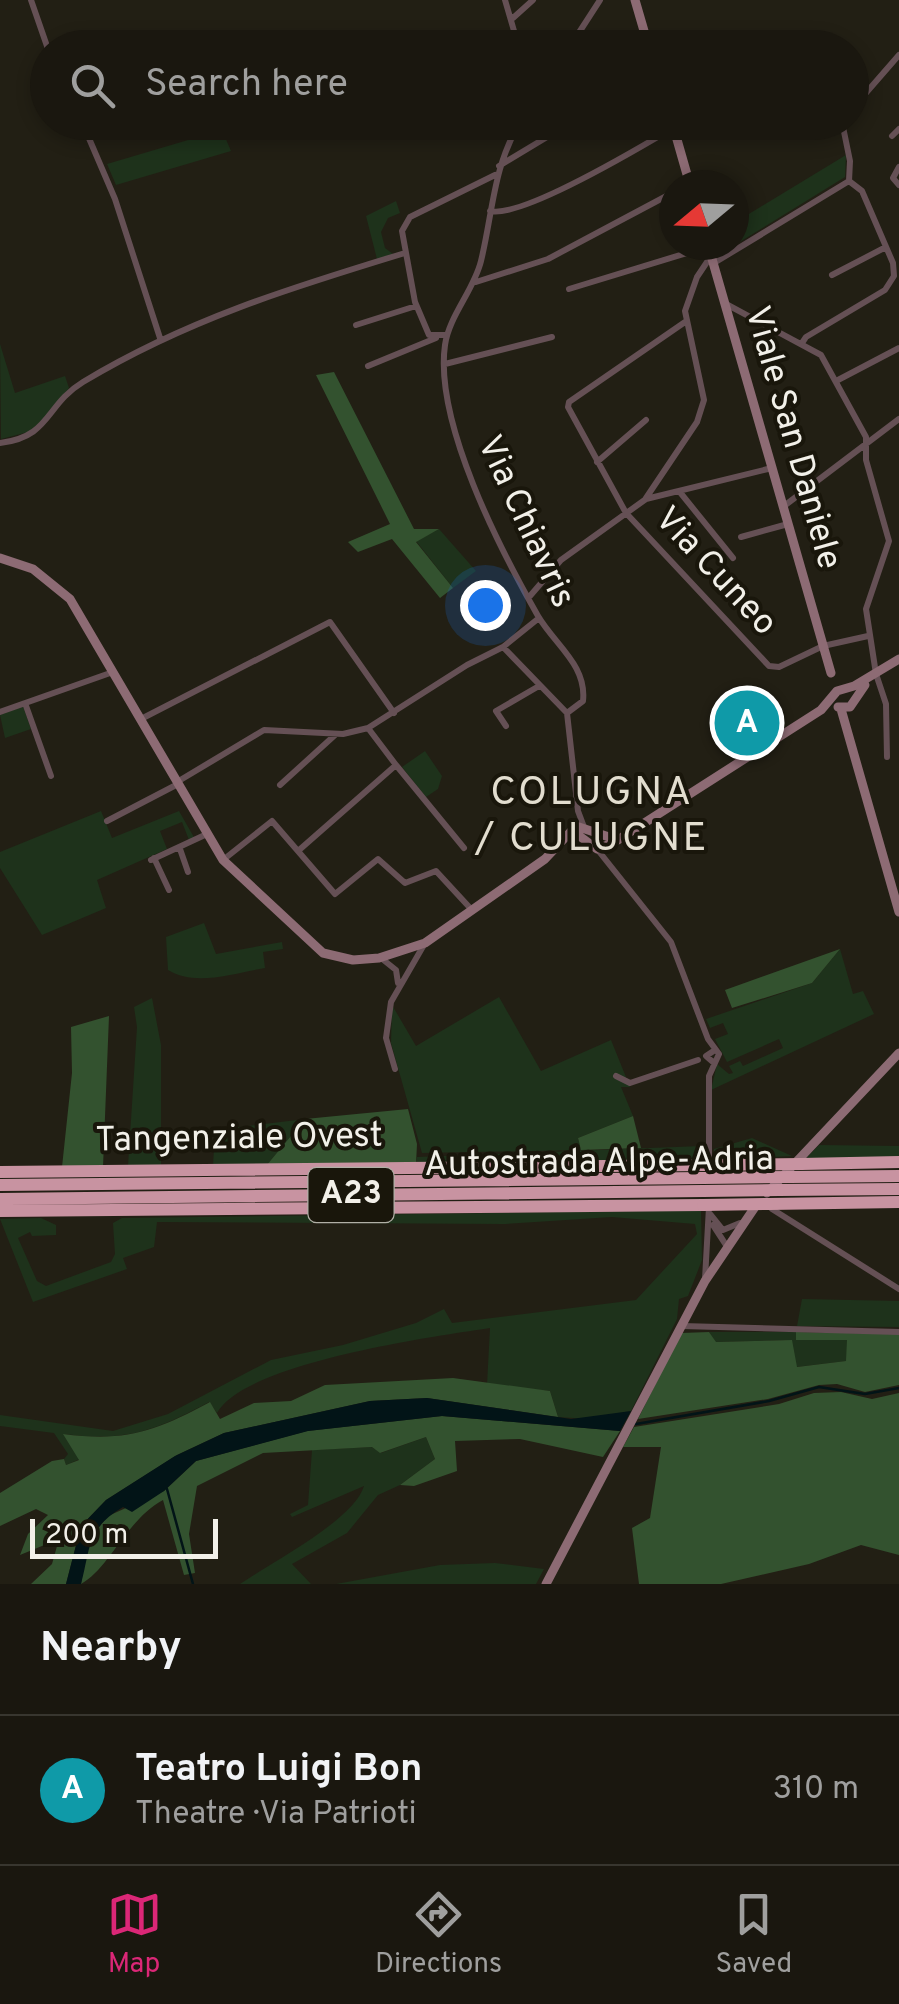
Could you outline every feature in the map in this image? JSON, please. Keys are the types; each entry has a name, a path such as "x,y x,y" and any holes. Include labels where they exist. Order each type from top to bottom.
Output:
{"highway":[{"name":"Tangenziale Ovest","path":"0,1212 704,1190 801,1164 899,1162"},
{"name":"Tangenziale Ovest","path":"0,1172 704,1190 770,1206 899,1202"},
{"name":"Autostrada Alpe-Adria","path":"0,1199 704,1190 790,1177 899,1176"},
{"name":"Autostrada Alpe-Adria","path":"0,1185 899,1189"}],"street":[{"path":"31,0 41,30"},
{"path":"505,0 515,30"},
{"path":"513,18 533,0"},
{"path":"581,30 600,0"},
{"path":"634,0 643,30"},
{"path":"869,90 899,55"},
{"path":"892,136 899,129"},
{"path":"89,140 114,199 160,338"},
{"name":"Via Chiavris","path":"511,140 497,170 474,283 447,335 445,364 464,464 539,618 580,674 584,696 577,708 568,713"},
{"path":"437,338 430,335 416,306 401,236 410,217 544,140"},
{"path":"490,211 500,214 550,194 645,140"},
{"path":"676,140 685,170"},
{"path":"846,140 849,181"},
{"path":"899,168 893,178 899,185"},
{"path":"802,343 890,286 896,271 860,188 849,181"},
{"path":"749,234 849,181"},
{"path":"474,283 548,258 659,200"},
{"path":"832,275 886,247"},
{"path":"0,442 32,436 73,388 160,338 246,301 405,253"},
{"path":"569,290 665,260"},
{"path":"646,499 697,422 704,400 685,322 690,293 708,260"},
{"name":"Viale San Daniele","path":"713,260 823,646 842,698 899,912"},
{"path":"726,304 822,354 866,436 889,541 867,598 874,674 886,704 886,757"},
{"path":"356,325 416,306"},
{"path":"626,512 596,462 569,402 685,322"},
{"path":"368,366 447,335"},
{"path":"445,364 552,336"},
{"path":"838,380 899,348"},
{"path":"784,506 899,419"},
{"path":"596,462 646,420"},
{"path":"529,597 561,560 646,499 773,468"},
{"path":"678,491 733,558"},
{"name":"Via Cuneo","path":"626,512 769,666 779,666 823,646"},
{"path":"741,537 789,524"},
{"path":"0,558 34,570 70,599 223,860 311,946 338,958 379,958 425,943 578,831"},
{"path":"107,821 264,730 336,734 368,728 467,664 503,647 539,618"},
{"path":"141,719 330,622 394,713"},
{"path":"823,646 868,636"},
{"path":"503,647 568,713 578,831"},
{"path":"602,847 899,659"},
{"path":"0,712 114,671"},
{"path":"506,726 496,711 539,686"},
{"path":"25,703 52,776"},
{"path":"368,728 464,848"},
{"path":"280,786 336,734"},
{"path":"298,851 396,765"},
{"path":"223,860 269,822 335,894 379,859 405,883 436,871 471,909"},
{"path":"578,831 602,847 671,942 708,1039 704,1190 710,1225 705,1280"},
{"path":"168,890 152,859 207,834"},
{"path":"180,849 188,872"},
{"path":"394,1069 386,1032 398,984 425,943"},
{"path":"379,958 392,964 398,984"},
{"path":"546,1584 705,1280 740,1223 897,1053"},
{"path":"616,1076 630,1083 710,1058"},
{"path":"770,1206 899,1289"},
{"path":"710,1225 723,1230 740,1223"},
{"path":"710,1225 726,1245"},
{"path":"682,1326 899,1332"}],"green space":[{"path":"188,140 226,140 231,151 116,185 107,164"},
{"path":"846,155 845,177 749,236 749,214"},
{"path":"396,201 400,213 388,218 381,232 385,248 393,254 377,259 366,216"},
{"path":"0,344 15,393 65,376 69,388 36,430 1,439"},
{"path":"334,372 414,529 439,529 416,542 453,588 440,598 392,539 358,552 348,542 390,524 316,375"},
{"path":"439,529 476,571 453,588 416,541"},
{"path":"23,706 31,729 5,738 0,715"},
{"path":"425,751 442,776 438,789 426,797 402,767"},
{"path":"101,811 112,838 179,811 195,839 189,840 182,822 160,831 167,849 97,880 106,908 42,935 0,868 0,852"},
{"path":"204,923 216,954 282,942 283,949 263,952 265,968 228,975 190,978 168,970 166,937"},
{"path":"840,949 853,994 863,991 874,1014 711,1090 717,1064 729,1074 733,1073 729,1066 740,1061 743,1066 783,1048 779,1039 727,1062 715,1039 728,1034 723,1023 710,1028 706,1019 812,983"},
{"path":"840,949 812,983 732,1008 725,990"},
{"path":"499,997 541,1071 611,1040 630,1087 621,1087 633,1116 578,1138 581,1150 422,1153 391,1043 392,1005 416,1046"},
{"path":"152,998 161,1045 161,1166 128,1166 137,1027 134,1007"},
{"path":"109,1016 103,1167 62,1167 72,1073 71,1027"},
{"path":"408,1109 417,1144 416,1164 266,1166 305,1119"},
{"path":"633,1116 641,1148 581,1150 578,1138"},
{"path":"305,1119 266,1166 213,1166 215,1130"},
{"path":"752,1138 792,1156 714,1160 714,1149"},
{"path":"819,1145 899,1146 899,1157 805,1159"},
{"path":"702,1146 702,1161 416,1164 417,1157"},
{"path":"701,1210 702,1260 688,1296 679,1299 677,1319 631,1411 589,1419 558,1417 550,1391 487,1385 490,1328 385,1346 300,1367 234,1395 217,1413 209,1402 140,1432 105,1436 64,1434 80,1459 66,1465 64,1459 68,1454 54,1433 0,1426 0,1415 113,1431 168,1414 271,1360 343,1345 416,1323 444,1309 452,1323 636,1300 697,1234 695,1224 612,1217 505,1224 157,1222 154,1247 123,1258 127,1269 33,1302 0,1219 41,1218 56,1225 56,1235 32,1236 30,1232 18,1238 37,1281 46,1286 111,1262 115,1254 113,1223 122,1218"},
{"path":"802,1299 899,1301 899,1327 797,1326"},
{"path":"709,1332 796,1332 797,1340 847,1339 847,1361 796,1367 791,1340 715,1342"},
{"path":"709,1332 716,1342 792,1340 797,1367 846,1361 847,1340 796,1340 796,1332 899,1334 899,1385 865,1392 837,1384 819,1385 768,1399 638,1419 681,1333"},
{"path":"453,1378 550,1391 558,1417 427,1398 370,1401 224,1433 177,1455 106,1500 81,1526 66,1584 31,1584 52,1564 59,1539 20,1555 28,1534 48,1515 36,1509 0,1526 0,1493 52,1461 64,1459 66,1465 79,1460 63,1434 105,1437 139,1432 210,1402 220,1419 254,1403 291,1401 325,1385"},
{"path":"841,1392 872,1399 899,1393 899,1555 861,1545 809,1564 721,1584 639,1584 632,1528 650,1518 661,1447 623,1447 634,1427 779,1404 814,1393"},
{"path":"442,1416 620,1431 603,1457 520,1439 455,1441 457,1471 414,1486 400,1485 435,1459 426,1437 380,1453 372,1447 263,1453 197,1486 189,1534 195,1573 184,1575 163,1500 139,1519 101,1567 81,1584 88,1541 108,1516 164,1491 196,1461 307,1431"},
{"path":"426,1437 435,1459 400,1485 378,1495 347,1533 292,1564 311,1584 240,1584 329,1526 345,1513 364,1486 292,1517 290,1514 308,1505 312,1450 372,1447 381,1453"},
{"path":"495,1563 544,1569 536,1584 336,1584 440,1565"}],"shaded area":[{"path":"427,1398 571,1419 631,1411 620,1431 442,1416 308,1431 196,1461 164,1491 132,1512 123,1507 102,1523 92,1540 81,1584 66,1584 81,1526 106,1500 175,1456 224,1433 370,1401"}],"waterway":[{"path":"636,1424 769,1401 819,1387 865,1394 899,1388"},
{"path":"167,1489 193,1584"}],"place":[{"name":"Teatro Luigi Bon","path":"747,723"}],"district":[{"name":"COLUGNA / CULUGNE","path":"592,817"}]}
